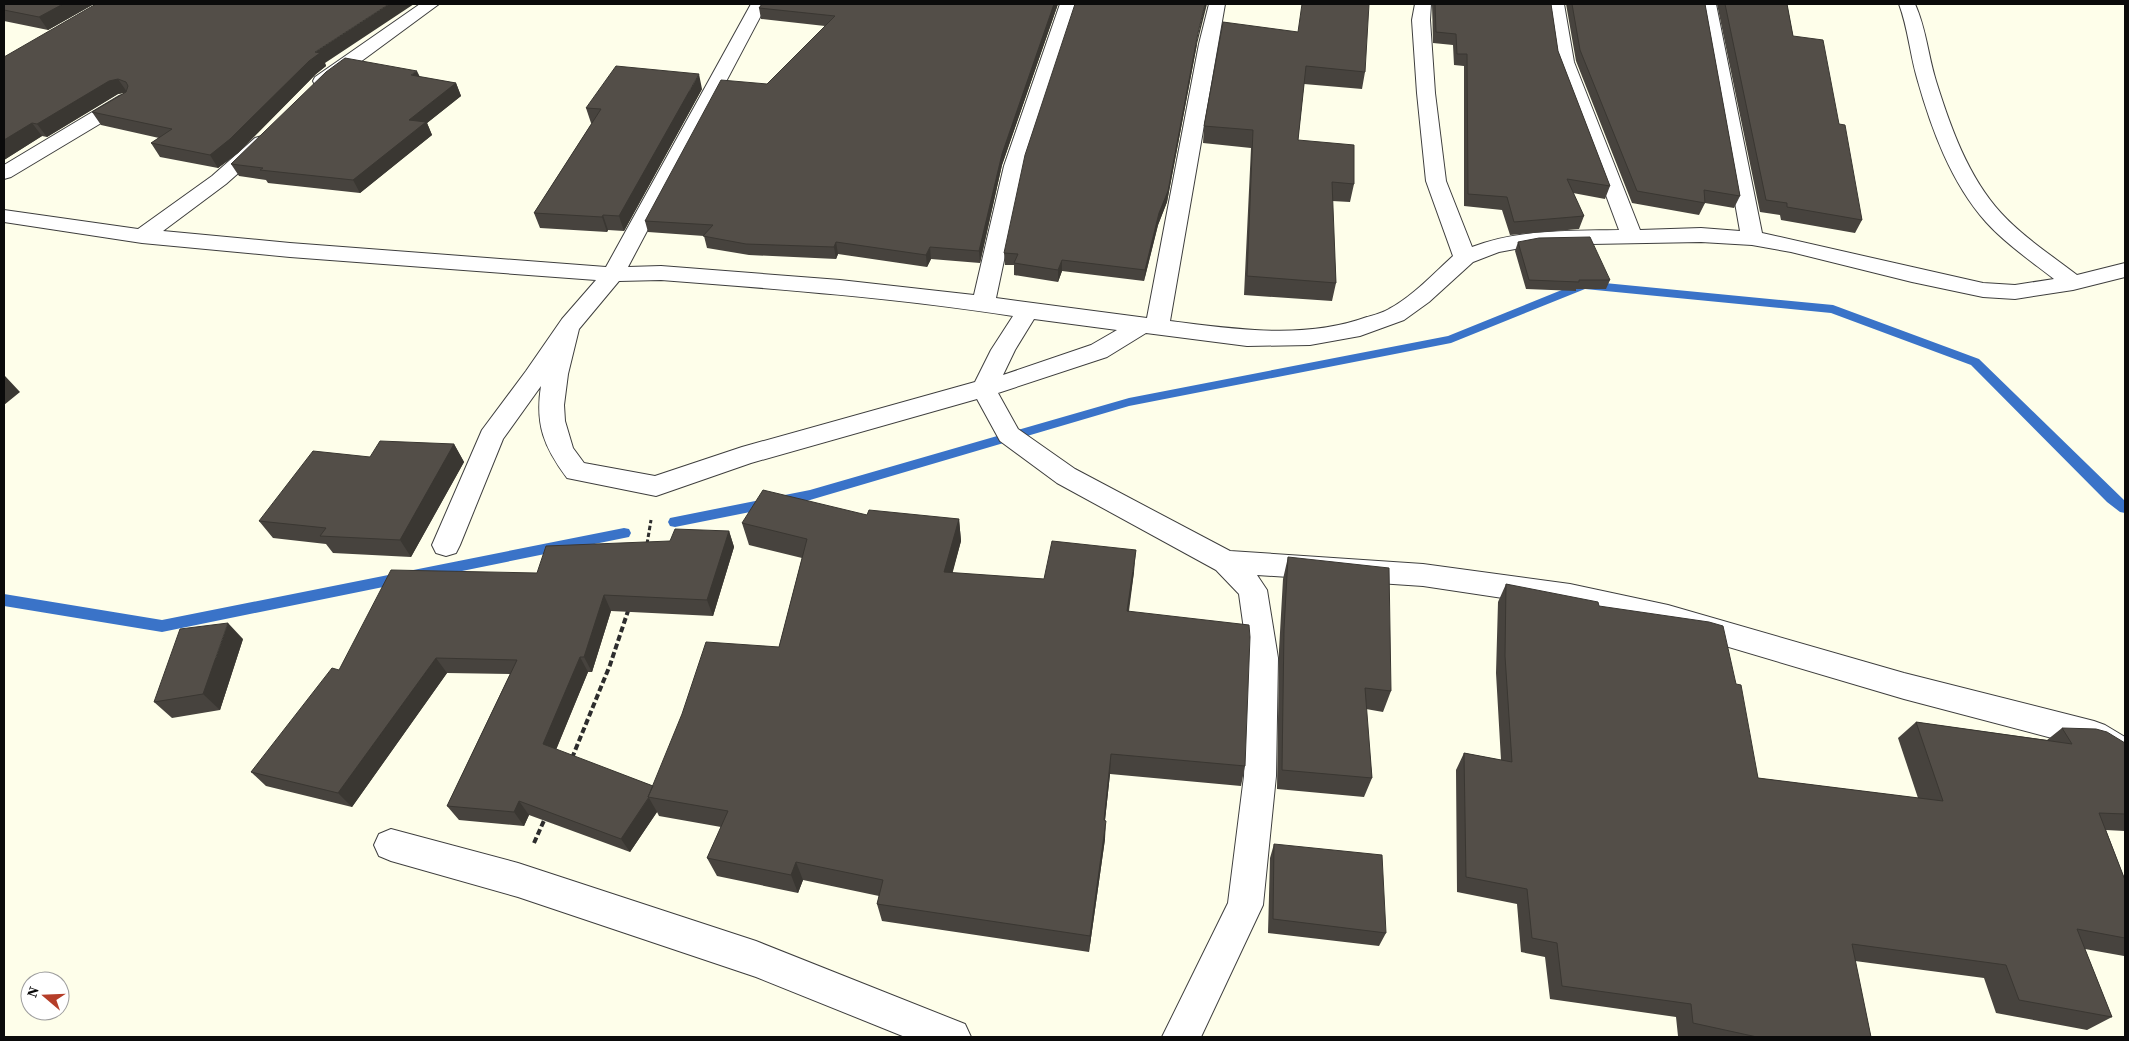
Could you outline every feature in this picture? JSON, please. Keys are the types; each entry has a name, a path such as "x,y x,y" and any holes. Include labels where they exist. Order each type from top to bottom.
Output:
{"street":[{"path":"308,96 324,80 431,4"},
{"path":"446,545 491,436 535,377 567,329 613,274 760,4"},
{"path":"983,305 1014,166 1068,4"},
{"path":"1150,326 1217,4"},
{"path":"1423,4 1421,20 1426,93 1436,181 1465,257"},
{"path":"1556,4 1564,62 1632,236"},
{"path":"1708,4 1752,238"},
{"path":"1907,4 1928,85 1954,152 1976,195 1986,210 2004,228 2073,283"},
{"path":"4,173 126,100"},
{"path":"142,236 199,196 246,158 276,128"},
{"path":"4,236 14,218 142,236 290,250 613,274 661,273 811,285 950,299 1027,311 1247,338 1310,337 1352,331 1396,315 1421,297 1465,257 1494,246 1536,238 1701,235 1752,238 1791,245 1912,275 1983,290 2015,292 2073,283 2125,270"},
{"path":"984,389 1003,350 1027,311"},
{"path":"567,329 555,376 552,417 560,449 576,471 656,486 742,456 879,416 984,389 1100,351 1150,326"},
{"path":"984,389 1021,444 1066,476 1226,562 1253,590 1263,658 1260,776 1245,906 1181,1037"},
{"path":"1226,562 1423,576 1579,598 1668,617 1904,686 2094,735 2125,754"},
{"path":"391,845 518,880 756,959 952,1037"}],"path":[{"path":"646,551 656,486"},
{"path":"568,766 620,639 630,604"},
{"path":"518,880 549,810"}],"building":[{"path":"4,4 63,4 39,17 4,10"},
{"path":"96,4 389,4 315,52 320,53 309,61 230,139 210,155 151,143 172,129 92,112 126,92 128,86 126,82 118,79 109,81 37,124 32,123 4,140 4,57"},
{"path":"762,4 1054,4 1002,154 979,251 930,247 926,255 836,242 834,247 746,244 703,236 713,225 645,221 721,80 767,84 835,16 759,8"},
{"path":"1075,4 1205,4 1168,191 1159,213 1145,270 1062,260 1058,270 1014,263 1018,254 1004,253 1025,155"},
{"path":"1302,4 1369,4 1365,72 1306,66 1298,140 1354,145 1354,184 1332,182 1336,283 1247,276 1253,130 1204,126 1223,22 1298,32"},
{"path":"1435,4 1551,4 1558,51 1610,186 1567,179 1584,216 1514,222 1507,197 1468,194 1467,54 1457,54 1456,34 1436,32"},
{"path":"1572,4 1705,4 1740,196 1704,190 1705,203 1637,191 1580,50"},
{"path":"1725,4 1787,4 1793,36 1823,40 1839,124 1845,125 1862,220 1787,207 1787,203 1766,200"},
{"path":"345,58 417,71 411,75 456,83 409,120 426,122 353,180 260,170 263,168 231,164 326,72"},
{"path":"616,66 699,74 619,216 603,215 602,217 534,213 601,109 586,108"},
{"path":"1590,237 1610,280 1579,280 1579,282 1529,280 1518,242 1539,238"},
{"path":"380,441 454,444 400,540 320,536 326,528 259,521 313,451 370,457"},
{"path":"763,490 867,515 869,510 959,519 944,572 1044,579 1052,541 1136,550 1127,611 1249,625 1245,766 1111,754 1104,820 1106,821 1090,936 877,904 883,880 796,862 791,875 707,858 728,811 648,797 682,714 706,642 779,647 807,539 742,523"},
{"path":"675,529 729,531 707,600 604,595 584,657 580,657 543,744 653,786 649,797 621,839 519,801 514,812 447,806 517,660 436,658 338,793 251,772 332,668 339,670 391,570 537,573 546,546 670,541"},
{"path":"1288,557 1389,568 1391,691 1365,688 1372,778 1282,770 1284,629"},
{"path":"1506,584 1598,602 1599,606 1709,622 1723,626 1736,684 1741,685 1758,778 1943,801 1916,722 2072,744 2062,728 2096,729 2107,732 2125,743 2125,814 2099,813 2125,880 2125,938 2077,929 2112,1017 2019,1000 2006,965 1852,944 1871,1037 1757,1037 1693,1023 1691,1004 1562,986 1557,943 1532,938 1527,889 1466,877 1464,753 1512,762 1505,656"},
{"path":"228,623 203,694 154,702 180,629"},
{"path":"1274,844 1382,855 1386,933 1273,919"}],"waterway":[{"path":"675,522 810,495 1129,402 1451,339 1584,285 1833,309 1975,362 2112,498 2125,508"},
{"path":"4,600 162,626 624,533"}]}
